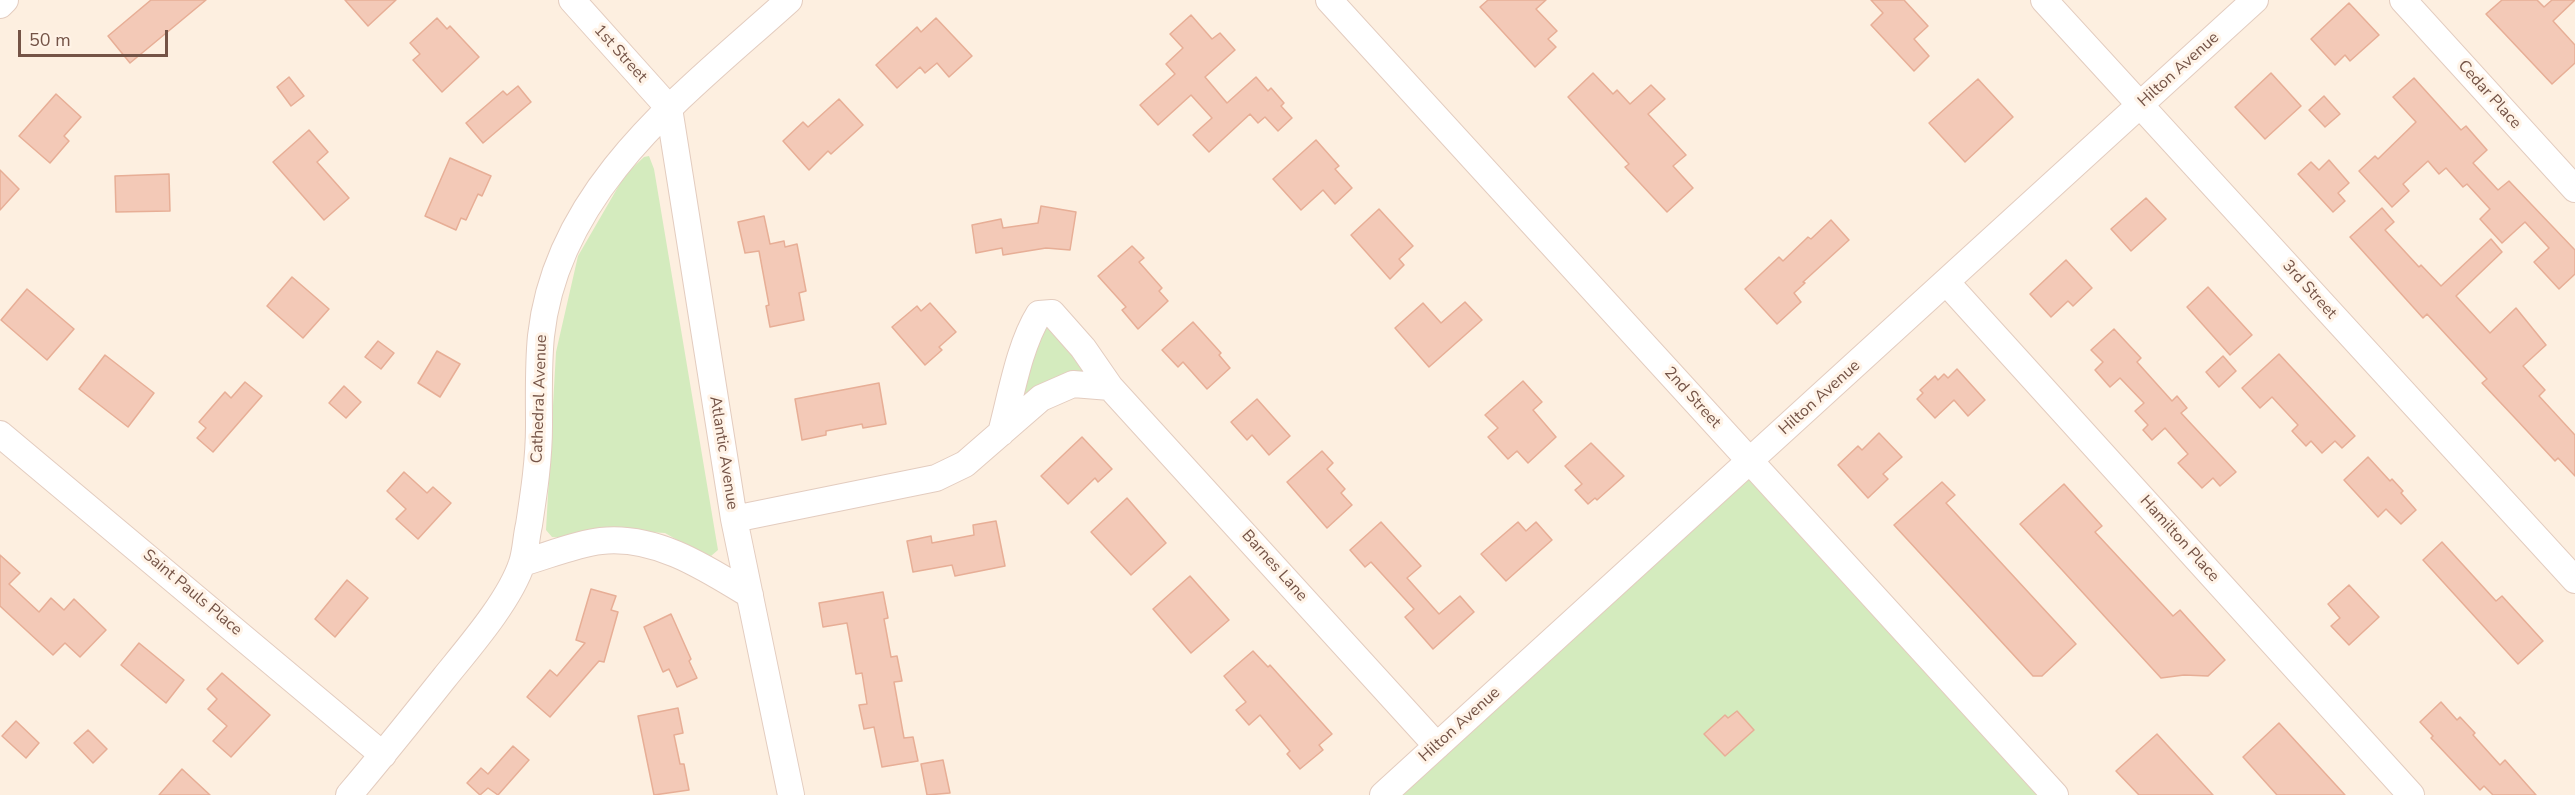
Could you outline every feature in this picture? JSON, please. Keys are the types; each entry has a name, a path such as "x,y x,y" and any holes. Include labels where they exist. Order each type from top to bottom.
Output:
{"street":[{"path":"0,5 5,0"},
{"name":"1st Street","path":"572,0 669,108"},
{"name":"Cathedral Avenue","path":"350,795 477,638 501,602 522,563 537,469 538,377 542,332 554,278 568,241 596,191 611,171 669,108 789,0"},
{"name":"2nd Street","path":"1329,0 2055,795"},
{"name":"3rd Street","path":"2044,0 2575,580"},
{"name":"Hilton Avenue","path":"1383,795 2255,0"},
{"name":"Cedar Place","path":"2403,0 2575,189"},
{"name":"Atlantic Avenue","path":"669,108 734,519 791,795"},
{"name":"Hamilton Place","path":"1947,283 2411,795"},
{"name":"Barnes Lane","path":"1001,433 1032,325 1039,314 1052,313 1083,348 1110,387 1437,746"},
{"path":"734,519 936,478 965,464 1041,398 1073,384 1110,387"},
{"name":"Saint Pauls Place","path":"0,434 382,755"},
{"path":"522,563 600,542 622,541 652,546 702,566 750,595"}],"green space":[{"path":"649,156 654,169 718,550 711,556 700,553 665,533 617,530 563,538 552,537 546,530 556,352 578,256 625,175 644,157"},
{"path":"1039,314 1110,387 1073,384 1001,433"},
{"path":"1753,465 2054,795 1385,795"}],"building":[{"path":"151,0 206,0 130,63 108,36"},
{"path":"345,0 396,0 368,26"},
{"path":"1488,0 1546,0 1536,9 1557,31 1548,39 1556,47 1535,67 1480,7"},
{"path":"1871,0 1904,0 1928,26 1914,39 1929,56 1914,71 1871,25 1883,13"},
{"path":"2502,0 2537,0 2544,7 2552,0 2575,0 2553,21 2575,45 2575,63 2552,84 2486,14"},
{"path":"2349,3 2379,35 2350,61 2345,55 2335,65 2311,39"},
{"path":"1191,15 1212,39 1220,33 1235,50 1205,77 1227,103 1256,77 1268,91 1271,88 1284,103 1281,106 1292,118 1278,131 1265,117 1258,123 1250,114 1209,152 1193,135 1212,118 1191,95 1158,125 1140,105 1175,74 1166,64 1183,48 1170,34"},
{"path":"437,18 447,29 450,26 479,57 442,92 413,60 420,54 410,43"},
{"path":"936,18 972,56 949,77 937,63 925,73 920,67 897,88 876,65 917,27 921,32"},
{"path":"1593,73 1613,94 1617,90 1630,104 1651,85 1665,99 1648,114 1686,155 1673,166 1693,188 1667,212 1625,167 1629,164 1568,97"},
{"path":"2271,73 2301,106 2265,139 2235,107"},
{"path":"289,77 304,96 291,106 277,87"},
{"path":"2414,78 2461,130 2466,126 2487,150 2473,163 2498,190 2509,181 2575,250 2575,274 2559,289 2534,262 2549,248 2525,222 2502,243 2480,219 2490,209 2467,184 2463,187 2446,168 2439,174 2428,161 2403,184 2409,191 2392,207 2359,171 2375,156 2378,159 2416,122 2393,97"},
{"path":"1978,79 2013,117 1965,162 1929,123"},
{"path":"518,86 531,102 483,143 466,123 503,91 507,95"},
{"path":"56,94 81,117 64,136 69,141 50,163 19,136"},
{"path":"2324,96 2340,114 2325,127 2309,110"},
{"path":"839,99 863,125 831,154 828,151 809,170 783,141 803,122 808,127"},
{"path":"309,130 328,152 317,162 349,198 324,220 273,162"},
{"path":"1316,140 1339,166 1335,169 1352,188 1335,204 1323,190 1301,210 1273,179"},
{"path":"450,158 491,176 482,196 478,194 466,220 461,218 456,230 425,216"},
{"path":"2329,160 2349,183 2338,193 2345,201 2333,212 2298,174 2311,162 2319,170"},
{"path":"0,170 19,189 0,210"},
{"path":"169,174 170,211 116,212 115,176"},
{"path":"2146,198 2166,219 2131,251 2111,229"},
{"path":"1041,206 1076,212 1070,250 1046,248 1003,255 1002,248 976,253 972,225 1001,219 1003,228 1038,223"},
{"path":"2382,208 2394,222 2385,230 2419,267 2421,265 2441,286 2491,239 2502,252 2456,296 2490,333 2516,308 2546,345 2523,366 2545,390 2539,396 2575,435 2575,476 2558,458 2555,461 2482,383 2487,379 2427,314 2423,318 2350,237"},
{"path":"1379,209 1413,246 1399,259 1404,265 1390,279 1351,235"},
{"path":"764,216 770,244 784,241 785,247 797,244 806,291 799,293 804,320 770,327 766,306 769,305 759,251 745,253 738,222"},
{"path":"1831,220 1849,240 1803,282 1805,283 1794,293 1801,302 1777,324 1745,289 1779,257 1783,261 1808,237 1811,239"},
{"path":"1132,246 1144,258 1139,262 1162,288 1159,291 1168,301 1138,329 1122,310 1126,307 1098,276"},
{"path":"2066,260 2092,288 2073,306 2068,301 2051,317 2030,294"},
{"path":"292,277 329,309 303,338 267,306"},
{"path":"2208,287 2252,335 2230,355 2187,307"},
{"path":"27,289 74,329 47,360 1,320"},
{"path":"1465,302 1482,320 1429,367 1395,328 1423,303 1441,323"},
{"path":"930,303 956,332 939,347 942,350 925,365 892,327 917,306 921,311"},
{"path":"1193,322 1221,353 1219,355 1230,368 1207,389 1183,362 1178,367 1162,350"},
{"path":"2114,329 2141,358 2137,362 2172,401 2177,396 2187,408 2181,413 2236,472 2220,486 2213,478 2202,488 2178,463 2188,454 2165,428 2152,440 2143,430 2148,425 2135,411 2144,403 2120,378 2110,387 2095,370 2103,362 2091,350"},
{"path":"378,341 394,353 381,369 365,357"},
{"path":"437,351 460,364 440,397 418,383"},
{"path":"2279,354 2355,436 2342,448 2335,441 2322,453 2311,441 2306,446 2292,431 2298,425 2272,397 2260,408 2242,388"},
{"path":"105,355 154,393 128,427 79,389"},
{"path":"2223,356 2236,371 2219,387 2206,372"},
{"path":"1957,369 1985,400 1968,416 1954,400 1935,418 1917,399 1923,393 1920,390 1935,376 1938,380 1944,374 1948,378"},
{"path":"1523,381 1542,402 1533,410 1556,437 1528,463 1517,451 1508,459 1488,437 1498,428 1485,415"},
{"path":"245,382 262,396 213,452 197,438 206,428 199,422 225,392 231,398"},
{"path":"879,383 886,424 863,428 862,424 826,431 826,435 802,440 795,399"},
{"path":"344,386 361,402 346,418 329,403"},
{"path":"1257,399 1290,436 1269,455 1252,435 1247,440 1231,422"},
{"path":"1879,433 1902,457 1883,474 1888,479 1868,498 1838,465 1858,446 1862,450"},
{"path":"1082,437 1112,469 1098,482 1095,478 1068,504 1041,476"},
{"path":"1591,443 1624,476 1597,500 1595,498 1588,504 1575,490 1582,484 1565,466"},
{"path":"1322,451 1333,463 1327,469 1345,489 1341,493 1352,505 1327,528 1287,482"},
{"path":"2368,457 2390,481 2392,479 2403,491 2401,493 2416,510 2401,524 2386,509 2378,517 2344,480"},
{"path":"404,472 427,493 433,487 451,503 418,539 396,519 406,509 387,491"},
{"path":"1942,482 1955,495 1946,503 2076,644 2042,676 2033,676 1894,525"},
{"path":"2064,484 2102,526 2095,532 2173,616 2180,610 2225,660 2208,676 2184,675 2161,678 2020,524"},
{"path":"1127,498 1166,543 1131,575 1091,532"},
{"path":"996,521 1005,566 955,576 952,565 913,572 907,541 931,536 932,543 974,535 973,525"},
{"path":"1381,522 1421,566 1407,578 1439,614 1460,596 1474,612 1433,649 1405,617 1414,609 1371,562 1365,567 1350,550"},
{"path":"1518,522 1526,531 1536,522 1552,540 1506,581 1481,554"},
{"path":"2442,542 2496,601 2502,596 2543,641 2518,664 2423,560"},
{"path":"0,555 20,573 9,584 39,612 51,598 64,610 74,599 106,630 80,657 65,643 53,655 0,606"},
{"path":"1190,576 1229,620 1191,653 1153,609"},
{"path":"347,580 368,598 335,637 315,619"},
{"path":"2349,585 2379,617 2349,645 2331,626 2340,618 2328,604"},
{"path":"591,589 616,596 611,610 618,612 604,662 599,661 550,717 527,697 550,670 557,676 585,643 576,640"},
{"path":"883,592 888,618 884,619 891,657 897,656 902,681 894,682 904,738 913,737 918,761 882,767 874,727 864,729 859,705 867,704 862,673 856,674 847,623 823,627 819,603"},
{"path":"671,614 697,678 677,687 669,669 663,672 644,627"},
{"path":"139,643 184,680 166,703 121,665"},
{"path":"1253,651 1268,667 1270,665 1332,734 1319,745 1323,750 1300,769 1287,754 1290,751 1260,715 1249,725 1236,710 1246,702 1224,676"},
{"path":"222,673 270,715 231,757 213,741 227,726 208,709 217,699 207,689"},
{"path":"2441,702 2457,720 2460,717 2475,733 2473,735 2500,765 2505,760 2536,795 2493,795 2484,786 2480,790 2431,738 2433,736 2420,722"},
{"path":"678,708 683,733 674,735 680,764 684,764 689,790 654,795 638,716"},
{"path":"1737,711 1754,730 1725,756 1704,734 1725,715 1728,718"},
{"path":"16,721 39,743 26,758 2,736"},
{"path":"2279,723 2345,795 2277,795 2243,757"},
{"path":"88,730 107,749 93,763 74,743"},
{"path":"2157,734 2213,795 2139,795 2116,771"},
{"path":"513,746 529,760 498,795 488,788 480,795 467,783 481,768 488,774"},
{"path":"943,760 950,793 927,795 921,764"},
{"path":"182,769 210,795 159,795"}]}
